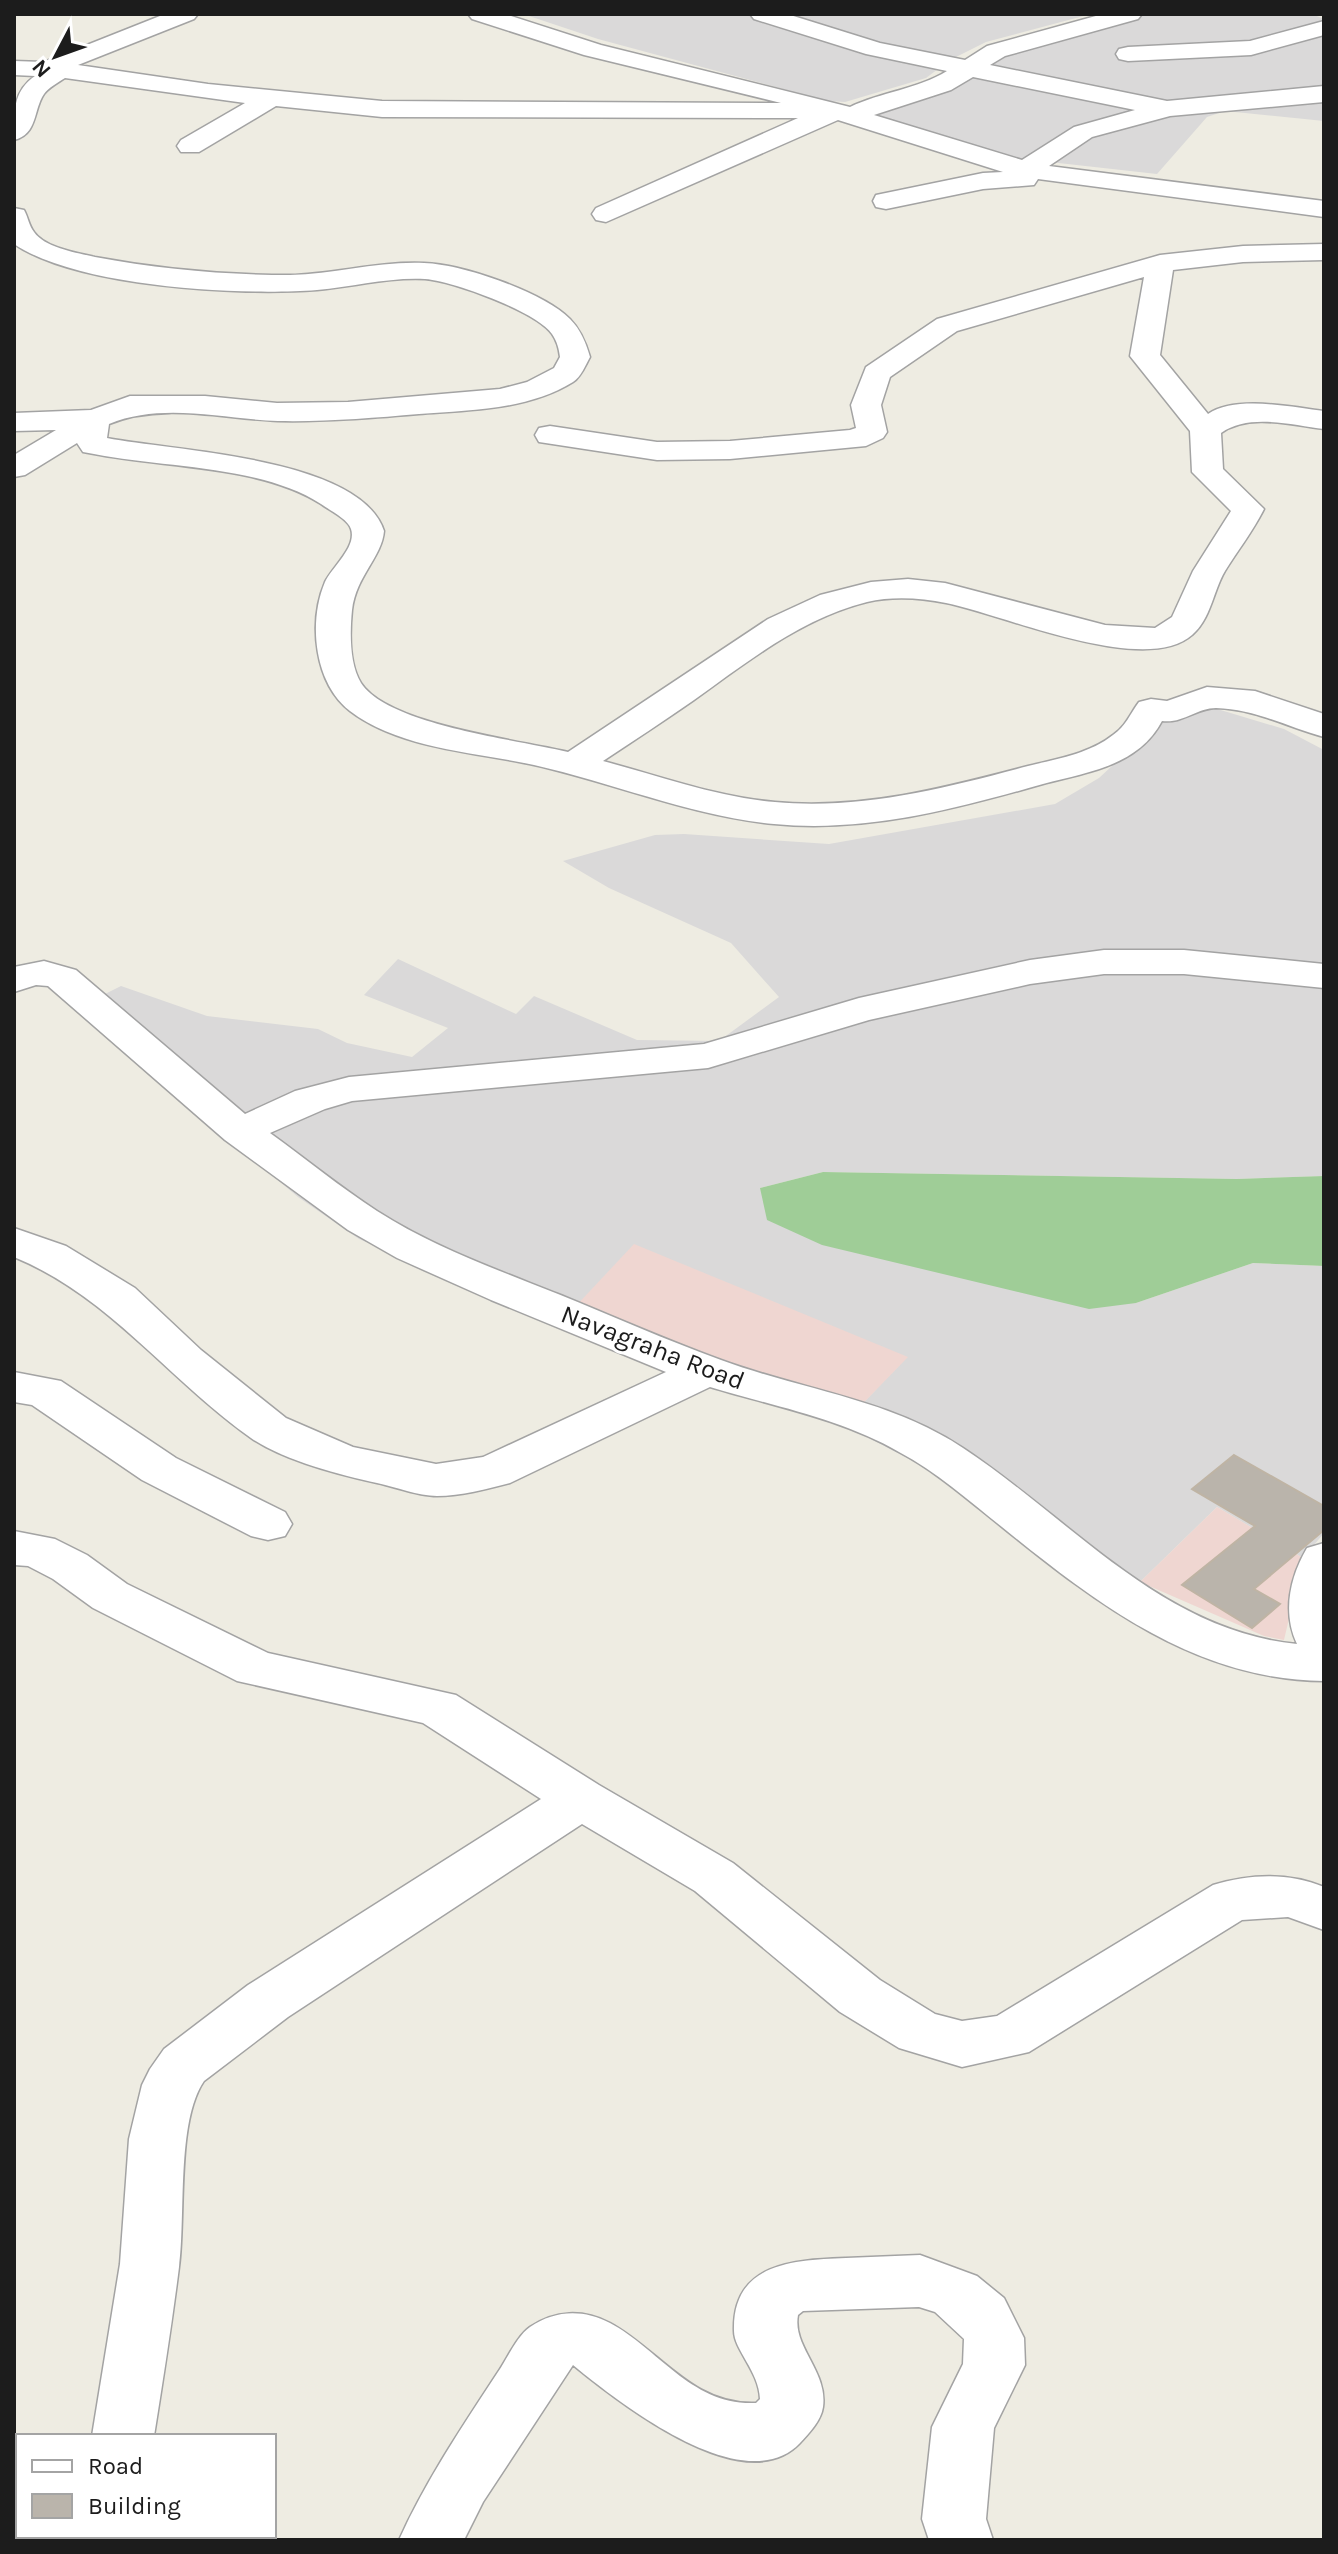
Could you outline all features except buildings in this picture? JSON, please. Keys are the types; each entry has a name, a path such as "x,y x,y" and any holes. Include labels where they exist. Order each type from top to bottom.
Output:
{"street":[{"path":"14,132 20,125 33,89 52,70 186,14"},
{"path":"480,14 593,50 844,113 993,162 1064,177 1324,209"},
{"path":"762,14 875,49 1167,109"},
{"path":"606,214 844,113 942,85 996,51 1130,14"},
{"path":"827,35 865,19"},
{"path":"1128,54 1251,48 1324,28"},
{"path":"97,49 154,56"},
{"path":"14,68 52,70 270,99 382,109 844,113"},
{"path":"287,75 313,80"},
{"path":"1026,169 1083,132 1167,109 1324,94"},
{"path":"190,146 270,99"},
{"path":"886,201 983,181 1064,177"},
{"path":"14,216 22,237 37,248 59,257 117,271 262,284 314,283 395,272 428,271 468,280 556,321 570,338 575,357 566,374 538,388 502,398 348,411 277,412 205,405 130,405 95,419 14,468"},
{"path":"550,435 657,451 730,450 855,439 872,432 866,405 876,373 947,325 1160,263 1243,254 1315,256"},
{"path":"574,764 775,627 860,594 908,589 954,594 1084,631 1127,639 1156,639 1177,632 1188,618 1210,570 1236,536 1248,509 1208,472 1205,430 1145,356 1160,263"},
{"path":"1205,430 1226,415 1261,413 1324,420"},
{"path":"14,422 95,419"},
{"path":"95,419 91,440 94,445 257,470 294,480 356,513 367,525 368,537 342,582 334,630 339,674 352,693 371,709 414,729 574,764 713,804 804,815 862,813 973,792 1101,755 1136,735 1151,709 1170,712 1207,697 1255,701 1324,726"},
{"path":"240,1131 310,1100 349,1089 708,1056 859,1010 1030,972 1141,961 1233,965 1324,976"},
{"name":"Navagraha Road","path":"14,980 47,972 62,978 240,1131 363,1221 412,1248 706,1371 878,1422 948,1460 1137,1602 1206,1642 1259,1656 1305,1664 1324,1663"},
{"path":"14,1241 51,1256 119,1298 185,1360 270,1429 342,1460 436,1480 493,1472 706,1371"},
{"path":"14,1387 45,1392 159,1469 268,1524"},
{"path":"14,1548 38,1551 70,1567 110,1596 255,1668 438,1708 581,1799 714,1877 860,1996 919,2032 962,2044 1009,2036 1232,1900 1292,1896 1324,1909"},
{"path":"1324,1560 1316,1571 1313,1596 1319,1641 1324,1648"},
{"path":"123,2434 150,2264 158,2139 170,2085 184,2065 268,2001 581,1799"},
{"path":"431,2540 461,2482 549,2347 570,2337 589,2342 648,2389 693,2416 734,2432 771,2430 792,2408 790,2378 764,2333 770,2301 793,2286 920,2281 956,2294 983,2317 994,2338 994,2365 963,2427 954,2519 961,2540"}],"shaded area":[{"path":"523,14 1091,14 986,42 950,60 926,78 845,102 828,101 598,39"},
{"path":"1122,14 1312,14 1324,19 1324,121 1225,111 1207,117 1157,174 986,155 859,116 980,58"},
{"path":"1184,699 1284,729 1324,750 1324,1176 1237,1179 823,1172 760,1188 1136,1303 1253,1263 1324,1266 1324,1533 1303,1558 1217,1507 1140,1582 843,1424 907,1357 559,1324 359,1239 298,1197 75,1009 121,986 207,1016 318,1029 347,1043 412,1057 448,1028 364,995 398,959 516,1014 534,996 637,1040 719,1041 779,997 731,943 609,888 563,861 655,835 684,834 829,844 1055,804 1099,778"},
{"path":"634,1244 908,1357 843,1424 559,1324"},
{"path":"1217,1507 1303,1558 1284,1640 1264,1636 1140,1582"}],"green space":[{"path":"823,1172 1237,1179 1324,1176 1324,1266 1253,1263 1136,1303 1089,1309 822,1245 767,1220 760,1188"}]}
